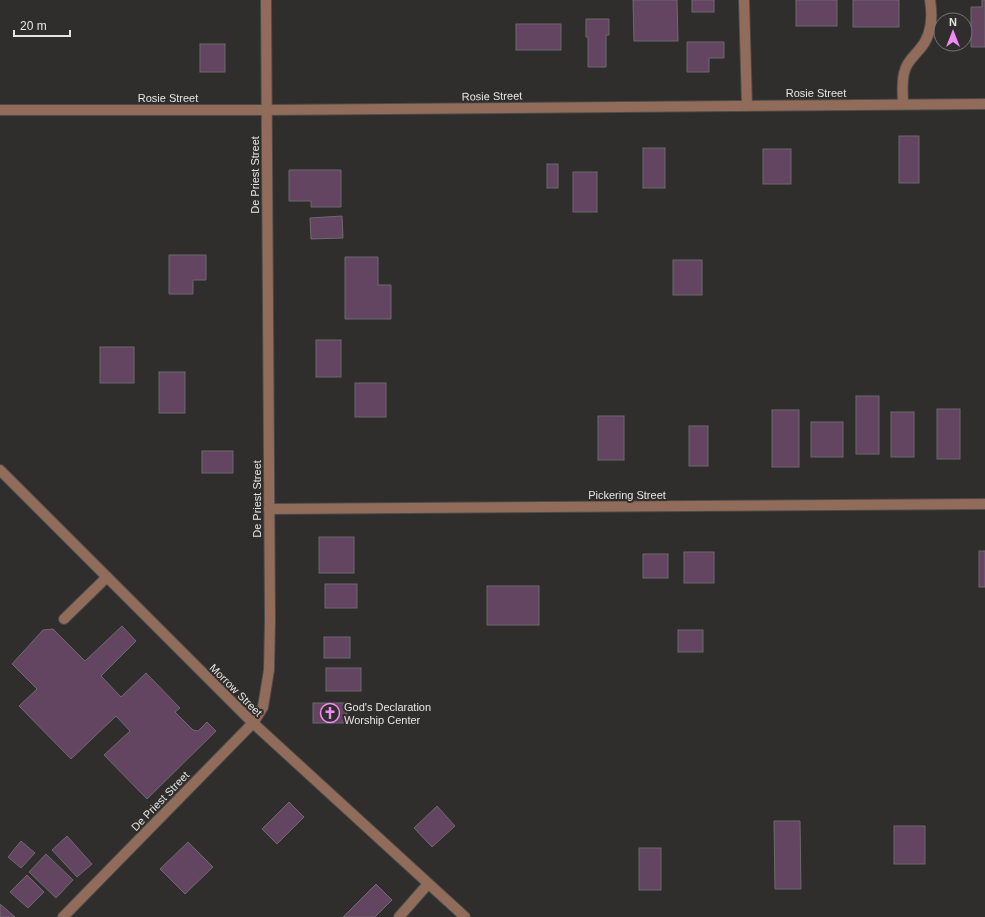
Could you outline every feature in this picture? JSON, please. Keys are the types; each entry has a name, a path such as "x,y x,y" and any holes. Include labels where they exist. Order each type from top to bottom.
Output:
{"street":[{"name":"De Priest Street","path":"63,917 252,723 263,707 269,670 266,0"},
{"path":"744,0 747,106"},
{"path":"903,104 903,82 905,70 927,39 931,26 932,13 930,0"},
{"name":"Rosie Street","path":"0,110 266,110 985,104"},
{"name":"Morrow Street","path":"0,470 252,723 465,917"},
{"name":"Pickering Street","path":"269,509 985,504"},
{"path":"64,619 107,578"},
{"path":"399,917 428,884"}],"building":[{"path":"633,0 677,0 678,41 634,41"},
{"path":"692,0 714,0 714,12 692,12"},
{"path":"796,0 837,0 837,26 796,26"},
{"path":"853,0 899,0 899,27 853,27"},
{"path":"982,0 985,0 985,47 973,47 973,12 971,12 971,7 982,7"},
{"path":"586,19 609,19 609,35 606,35 606,67 588,67 588,37 586,37"},
{"path":"516,24 561,24 561,50 516,50"},
{"path":"687,42 724,42 724,58 709,58 709,72 687,72"},
{"path":"200,44 225,44 225,72 200,72"},
{"path":"899,136 919,136 919,183 899,183"},
{"path":"643,148 665,148 665,188 643,188"},
{"path":"763,149 791,149 791,184 763,184"},
{"path":"547,164 558,164 558,188 547,188"},
{"path":"289,170 341,170 341,207 311,207 311,201 289,201"},
{"path":"573,172 597,172 597,212 573,212"},
{"path":"342,216 343,238 311,239 310,218"},
{"path":"169,255 206,255 206,280 193,280 193,294 169,294"},
{"path":"345,257 378,257 378,285 391,285 391,319 345,319"},
{"path":"673,260 702,260 702,295 673,295"},
{"path":"316,340 341,340 341,377 316,377"},
{"path":"100,347 134,347 134,383 100,383"},
{"path":"159,372 185,372 185,413 159,413"},
{"path":"355,383 386,383 386,417 355,417"},
{"path":"856,396 879,396 879,454 856,454"},
{"path":"937,409 960,409 960,459 937,459"},
{"path":"772,410 799,410 799,467 772,467"},
{"path":"891,412 914,412 914,457 891,457"},
{"path":"598,416 624,416 624,460 598,460"},
{"path":"811,422 843,422 843,457 811,457"},
{"path":"689,426 708,426 708,466 689,466"},
{"path":"202,451 233,451 233,473 202,473"},
{"path":"319,537 354,537 354,573 319,573"},
{"path":"979,551 985,551 985,587 979,587"},
{"path":"684,552 714,552 714,583 684,583"},
{"path":"643,554 668,554 668,578 643,578"},
{"path":"325,584 357,584 357,608 325,608"},
{"path":"487,586 539,586 539,625 487,625"},
{"path":"122,626 136,641 101,676 121,697 146,673 180,708 175,712 193,730 198,731 207,722 216,731 147,799 104,755 130,731 116,716 71,759 19,706 37,689 12,664 43,630 53,629 85,661"},
{"path":"678,630 703,630 703,652 678,652"},
{"path":"324,637 350,637 350,658 324,658"},
{"path":"326,668 361,668 361,691 326,691"},
{"name":"God's Declaration Worship Center","path":"313,703 347,703 347,723 313,723"},
{"path":"289,802 304,817 277,844 262,829"},
{"path":"437,806 455,826 432,847 414,828"},
{"path":"774,821 800,821 801,889 775,889"},
{"path":"894,826 925,826 925,864 894,864"},
{"path":"67,836 92,864 77,877 52,850"},
{"path":"21,841 35,853 21,868 8,857"},
{"path":"188,842 213,867 185,894 160,869"},
{"path":"639,848 661,848 661,890 639,890"},
{"path":"46,854 73,880 56,898 29,872"},
{"path":"27,875 44,892 28,908 10,892"},
{"path":"376,884 392,900 375,917 343,917"},
{"path":"0,904 15,917 0,917"}],"place":[{"name":"God's Declaration Worship Center","path":"330,713"}]}
